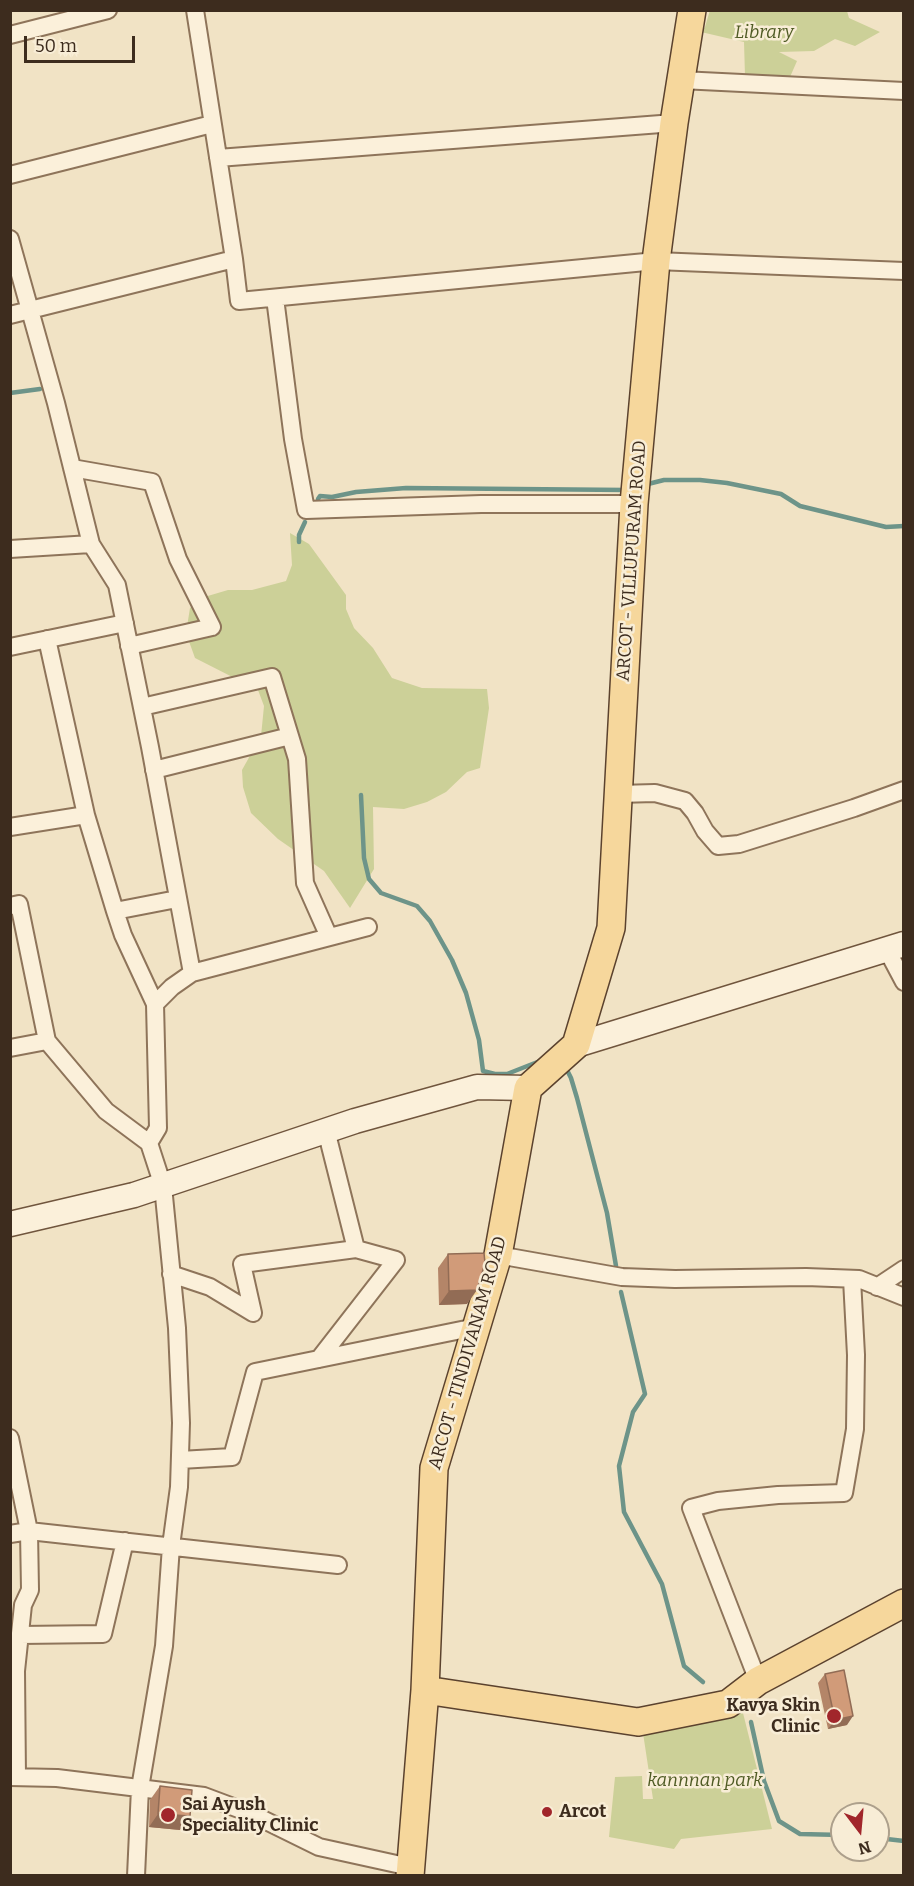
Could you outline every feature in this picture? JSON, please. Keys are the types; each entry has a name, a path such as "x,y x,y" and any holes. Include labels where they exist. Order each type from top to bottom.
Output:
{"main road":[{"name":"ARCOT - VILLUPURAM ROAD","path":"576,1045 611,928 635,491 656,261 692,10"},
{"path":"10,1224 134,1196 326,1130 477,1087 528,1088 576,1045 895,947"},
{"name":"ARCOT - TINDIVANAM ROAD","path":"410,1871 425,1690 434,1468 498,1255 528,1088"},
{"path":"425,1690 638,1722 728,1704 758,1681 903,1603"}],"street":[{"path":"10,35 64,15 108,10"},
{"path":"195,10 239,301 656,261 903,272"},
{"path":"681,80 903,91"},
{"path":"218,158 674,123"},
{"path":"10,175 212,124"},
{"path":"10,239 91,544 117,585 192,973"},
{"path":"10,315 234,259"},
{"path":"275,298 293,439 306,510 481,504 635,491"},
{"path":"72,468 152,482 178,558 212,627 129,646"},
{"path":"10,549 91,544"},
{"path":"10,647 125,623"},
{"path":"47,639 86,814 123,935 155,1004 158,1128 149,1143"},
{"path":"142,707 272,677 297,759 305,883 329,937"},
{"path":"154,770 290,736"},
{"path":"618,794 655,793 685,801 718,846 749,840 854,808 903,790"},
{"path":"10,827 86,814"},
{"path":"115,911 177,898"},
{"path":"10,906 19,904 47,1041 106,1111 149,1143 163,1186 177,1328 181,1423 180,1460 164,1646 140,1788 136,1875"},
{"path":"155,1004 172,987 192,973 368,927"},
{"path":"895,947 903,982"},
{"path":"10,1048 47,1041"},
{"path":"326,1130 356,1249"},
{"path":"171,1274 210,1287 253,1313 242,1263 356,1249 396,1260 319,1359"},
{"path":"498,1255 622,1277 675,1280 806,1277 859,1279 903,1298"},
{"path":"877,1287 903,1269"},
{"path":"758,1681 691,1508 718,1501 778,1495 844,1493 855,1429 856,1355 852,1279"},
{"path":"180,1460 232,1457 255,1372 476,1327"},
{"path":"10,1438 29,1531 30,1590 23,1605 16,1671 14,1777 57,1778 204,1796 252,1814 320,1847 410,1871"},
{"path":"10,1534 29,1531 338,1565"},
{"path":"20,1635 103,1634 125,1541"}],"green space":[{"name":"Library","path":"710,10 847,11 849,18 880,32 855,46 835,39 814,51 779,52 797,61 790,77 745,76 744,42 701,32 705,27"},
{"path":"290,533 309,544 346,595 346,609 354,628 373,648 392,678 422,688 487,689 489,708 480,768 467,772 446,792 427,802 404,809 373,807 374,869 350,908 324,871 278,839 251,813 243,787 242,770 261,736 264,706 258,690 195,658 186,633 190,608 201,598 228,590 252,590 286,581 292,565"},
{"name":"kannnan park","path":"741,1705 772,1829 681,1839 674,1849 609,1837 615,1777 642,1776 643,1799 653,1799 643,1733"}],"building":[{"path":"484,1253 485,1263 477,1290 449,1291 448,1254"},
{"path":"844,1670 853,1716 835,1720 825,1674"},
{"path":"160,1786 192,1790 190,1816 158,1814"}],"waterway":[{"path":"10,393 40,389"},
{"path":"644,485 664,480 727,483 781,494 800,506 886,527 904,526"},
{"path":"318,499 320,496 332,497 356,492 406,488 627,490"},
{"path":"299,542 299,535 305,522"},
{"path":"361,795 364,858 369,879 381,893 417,906 430,921 452,960 466,993 479,1040 483,1071 507,1074 540,1061"},
{"path":"566,1068 577,1098 607,1213 616,1266"},
{"path":"621,1292 645,1394 633,1412 619,1466 624,1512 662,1584 684,1666 703,1682"},
{"path":"751,1722 764,1781 779,1821 800,1834 830,1835"},
{"path":"890,1839 904,1841"}],"place":[{"name":"Kavya Skin Clinic","path":"834,1716"},
{"name":"Arcot","path":"547,1812"},
{"name":"Sai Ayush Speciality Clinic","path":"168,1815"}]}
